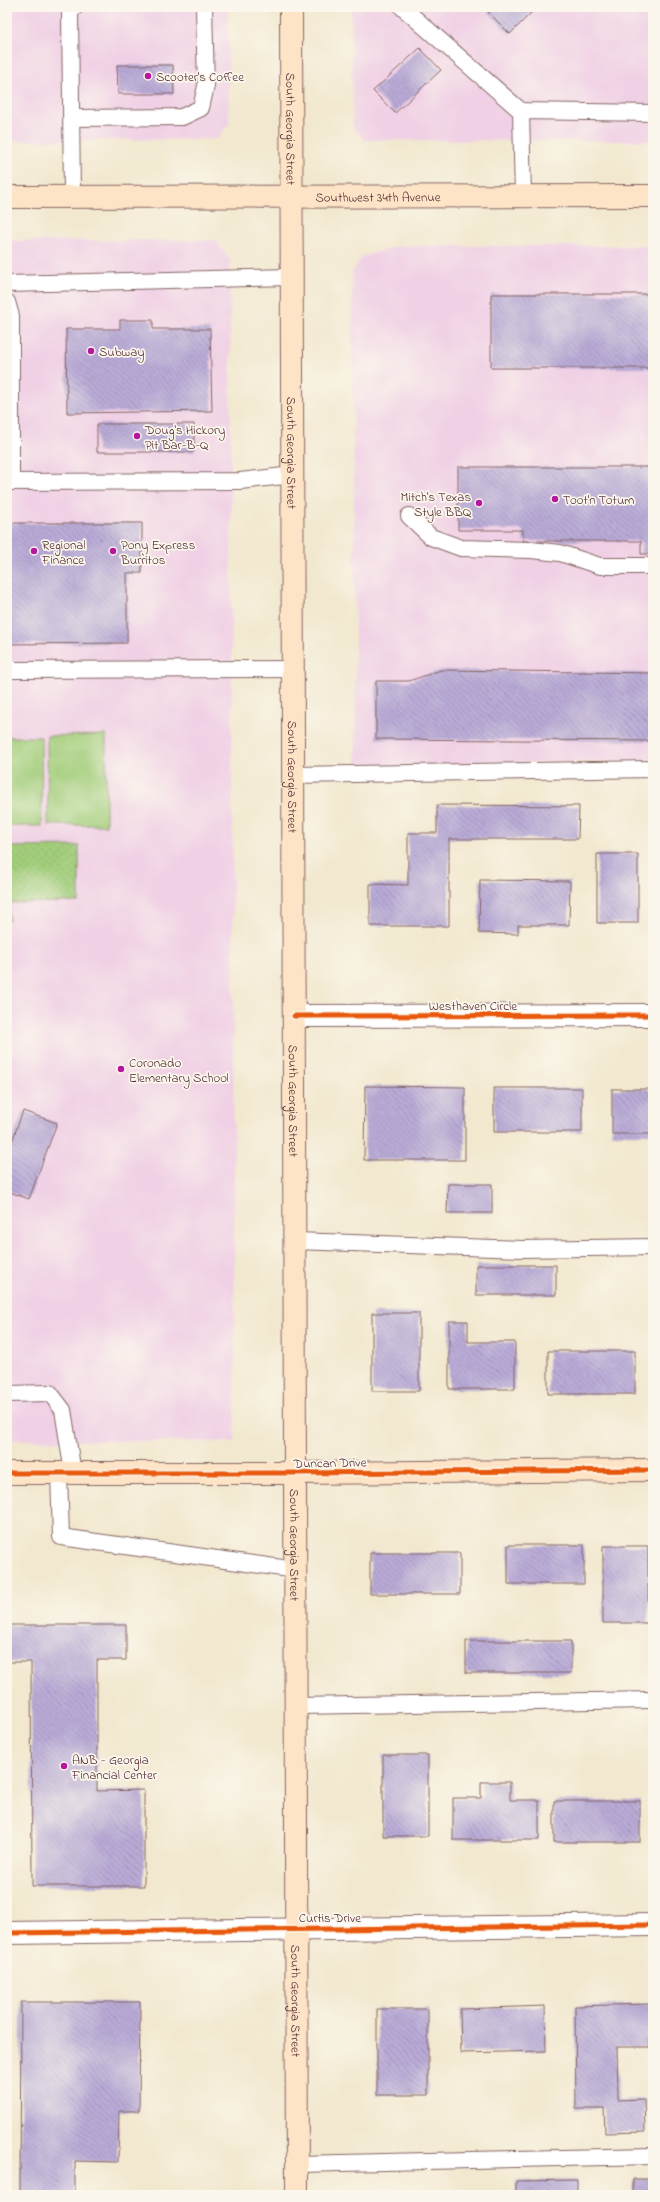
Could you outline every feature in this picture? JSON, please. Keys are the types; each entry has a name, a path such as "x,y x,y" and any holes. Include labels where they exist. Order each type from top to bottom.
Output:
{"main road":[{"name":"South Georgia Street","path":"292,7 297,2195"},
{"name":"Southwest 34th Avenue","path":"7,197 653,196"},
{"name":"Duncan Drive","path":"7,1474 295,1474 653,1470"}],"street":[{"name":"Westhaven Circle","path":"294,1016 653,1015"},
{"name":"Curtis Drive","path":"7,1933 296,1928 653,1925"}],"lane":[{"path":"72,196 70,12 75,7"},
{"path":"71,118 182,117 201,108 206,86 204,7"},
{"path":"402,7 521,111 653,113"},
{"path":"521,111 523,196"},
{"path":"7,284 292,277"},
{"path":"7,302 11,316 9,482 240,481 293,475"},
{"path":"408,516 431,537 461,548 553,552 600,566 653,566"},
{"path":"7,670 293,669"},
{"path":"294,776 653,769"},
{"path":"295,1241 522,1249 653,1246"},
{"path":"7,1394 50,1393 63,1410 66,1474 61,1537 296,1570"},
{"path":"296,1706 653,1700"},
{"path":"297,2164 653,2156"}],"shaded area":[{"path":"7,7 228,7 229,124 217,139 7,141"},
{"path":"351,7 653,7 653,141 364,140 353,127"},
{"name":"Coronado Elementary School","path":"216,240 230,261 235,1442 7,1440 7,241"},
{"path":"397,246 653,246 653,760 356,767 352,272 362,257"}],"green space":[{"path":"106,735 106,825 48,825 47,736"},
{"path":"7,737 41,737 42,826 7,826"},
{"path":"79,846 79,902 9,903 9,921 7,921 7,847"}],"building":[{"path":"483,7 537,7 510,34"},
{"path":"420,48 441,70 395,113 373,91"},
{"path":"117,65 173,65 174,94 118,94"},
{"path":"491,294 653,294 653,368 491,368"},
{"path":"120,320 153,320 153,329 210,329 212,411 67,413 66,329 120,329"},
{"path":"97,424 194,424 194,452 97,452"},
{"name":"Toot'n Totum","path":"458,467 653,467 653,554 641,554 641,541 523,541 523,530 458,530"},
{"path":"7,523 142,523 142,573 127,573 127,643 7,644"},
{"path":"441,670 653,673 653,741 376,739 376,681 409,681"},
{"path":"437,805 579,806 578,839 449,839 449,926 370,926 370,884 408,885 408,833 437,833"},
{"path":"597,854 638,854 638,923 597,923"},
{"path":"480,880 570,881 569,925 518,925 518,934 479,933"},
{"path":"365,1086 465,1087 465,1160 364,1160"},
{"path":"494,1088 582,1088 582,1132 494,1132"},
{"path":"612,1089 653,1089 653,1134 612,1134"},
{"path":"23,1111 57,1123 29,1199 7,1191 7,1155"},
{"path":"448,1184 492,1184 492,1213 447,1213"},
{"path":"476,1265 556,1265 556,1295 476,1295"},
{"path":"372,1313 419,1313 419,1391 372,1391"},
{"path":"449,1321 468,1321 468,1342 515,1342 515,1389 449,1389"},
{"path":"548,1351 635,1351 635,1394 548,1394"},
{"path":"508,1545 584,1545 584,1584 508,1584"},
{"path":"603,1546 648,1546 648,1623 603,1623"},
{"path":"370,1553 460,1553 460,1594 370,1594"},
{"name":"ANB - Georgia Financial Center","path":"7,1625 126,1625 126,1660 97,1660 97,1791 144,1790 144,1886 32,1886 31,1662 7,1662"},
{"path":"466,1641 571,1641 571,1673 466,1673"},
{"path":"383,1755 428,1755 428,1836 383,1836"},
{"path":"481,1782 510,1782 510,1800 539,1800 539,1840 453,1840 453,1798 481,1798"},
{"path":"554,1801 640,1801 640,1842 554,1842"},
{"path":"21,2002 140,2002 139,2111 119,2111 118,2162 75,2161 75,2195 20,2195"},
{"path":"649,2004 650,2047 617,2047 618,2100 644,2099 645,2132 605,2133 604,2109 576,2109 575,2006"},
{"path":"545,2006 546,2051 461,2053 460,2009"},
{"path":"377,2009 428,2009 428,2095 377,2095"},
{"path":"633,2179 653,2179 653,2195 633,2195"},
{"path":"577,2180 577,2195 516,2195 516,2181"}],"cycle path":[{"path":"294,1016 653,1015"},
{"path":"7,1473 295,1473 653,1470"},
{"path":"7,1933 653,1925"}],"place":[{"name":"Scooter's Coffee","path":"148,76"},
{"name":"Subway","path":"91,351"},
{"name":"Doug's Hickory Pit Bar-B-Q","path":"137,436"},
{"name":"Toot'n Totum","path":"555,499"},
{"name":"Mitch's Texas Style BBQ","path":"479,503"},
{"name":"Regional Finance","path":"34,551"},
{"name":"Pony Express Burritos","path":"113,551"},
{"name":"Coronado Elementary School","path":"121,1069"},
{"name":"ANB - Georgia Financial Center","path":"64,1766"}]}
